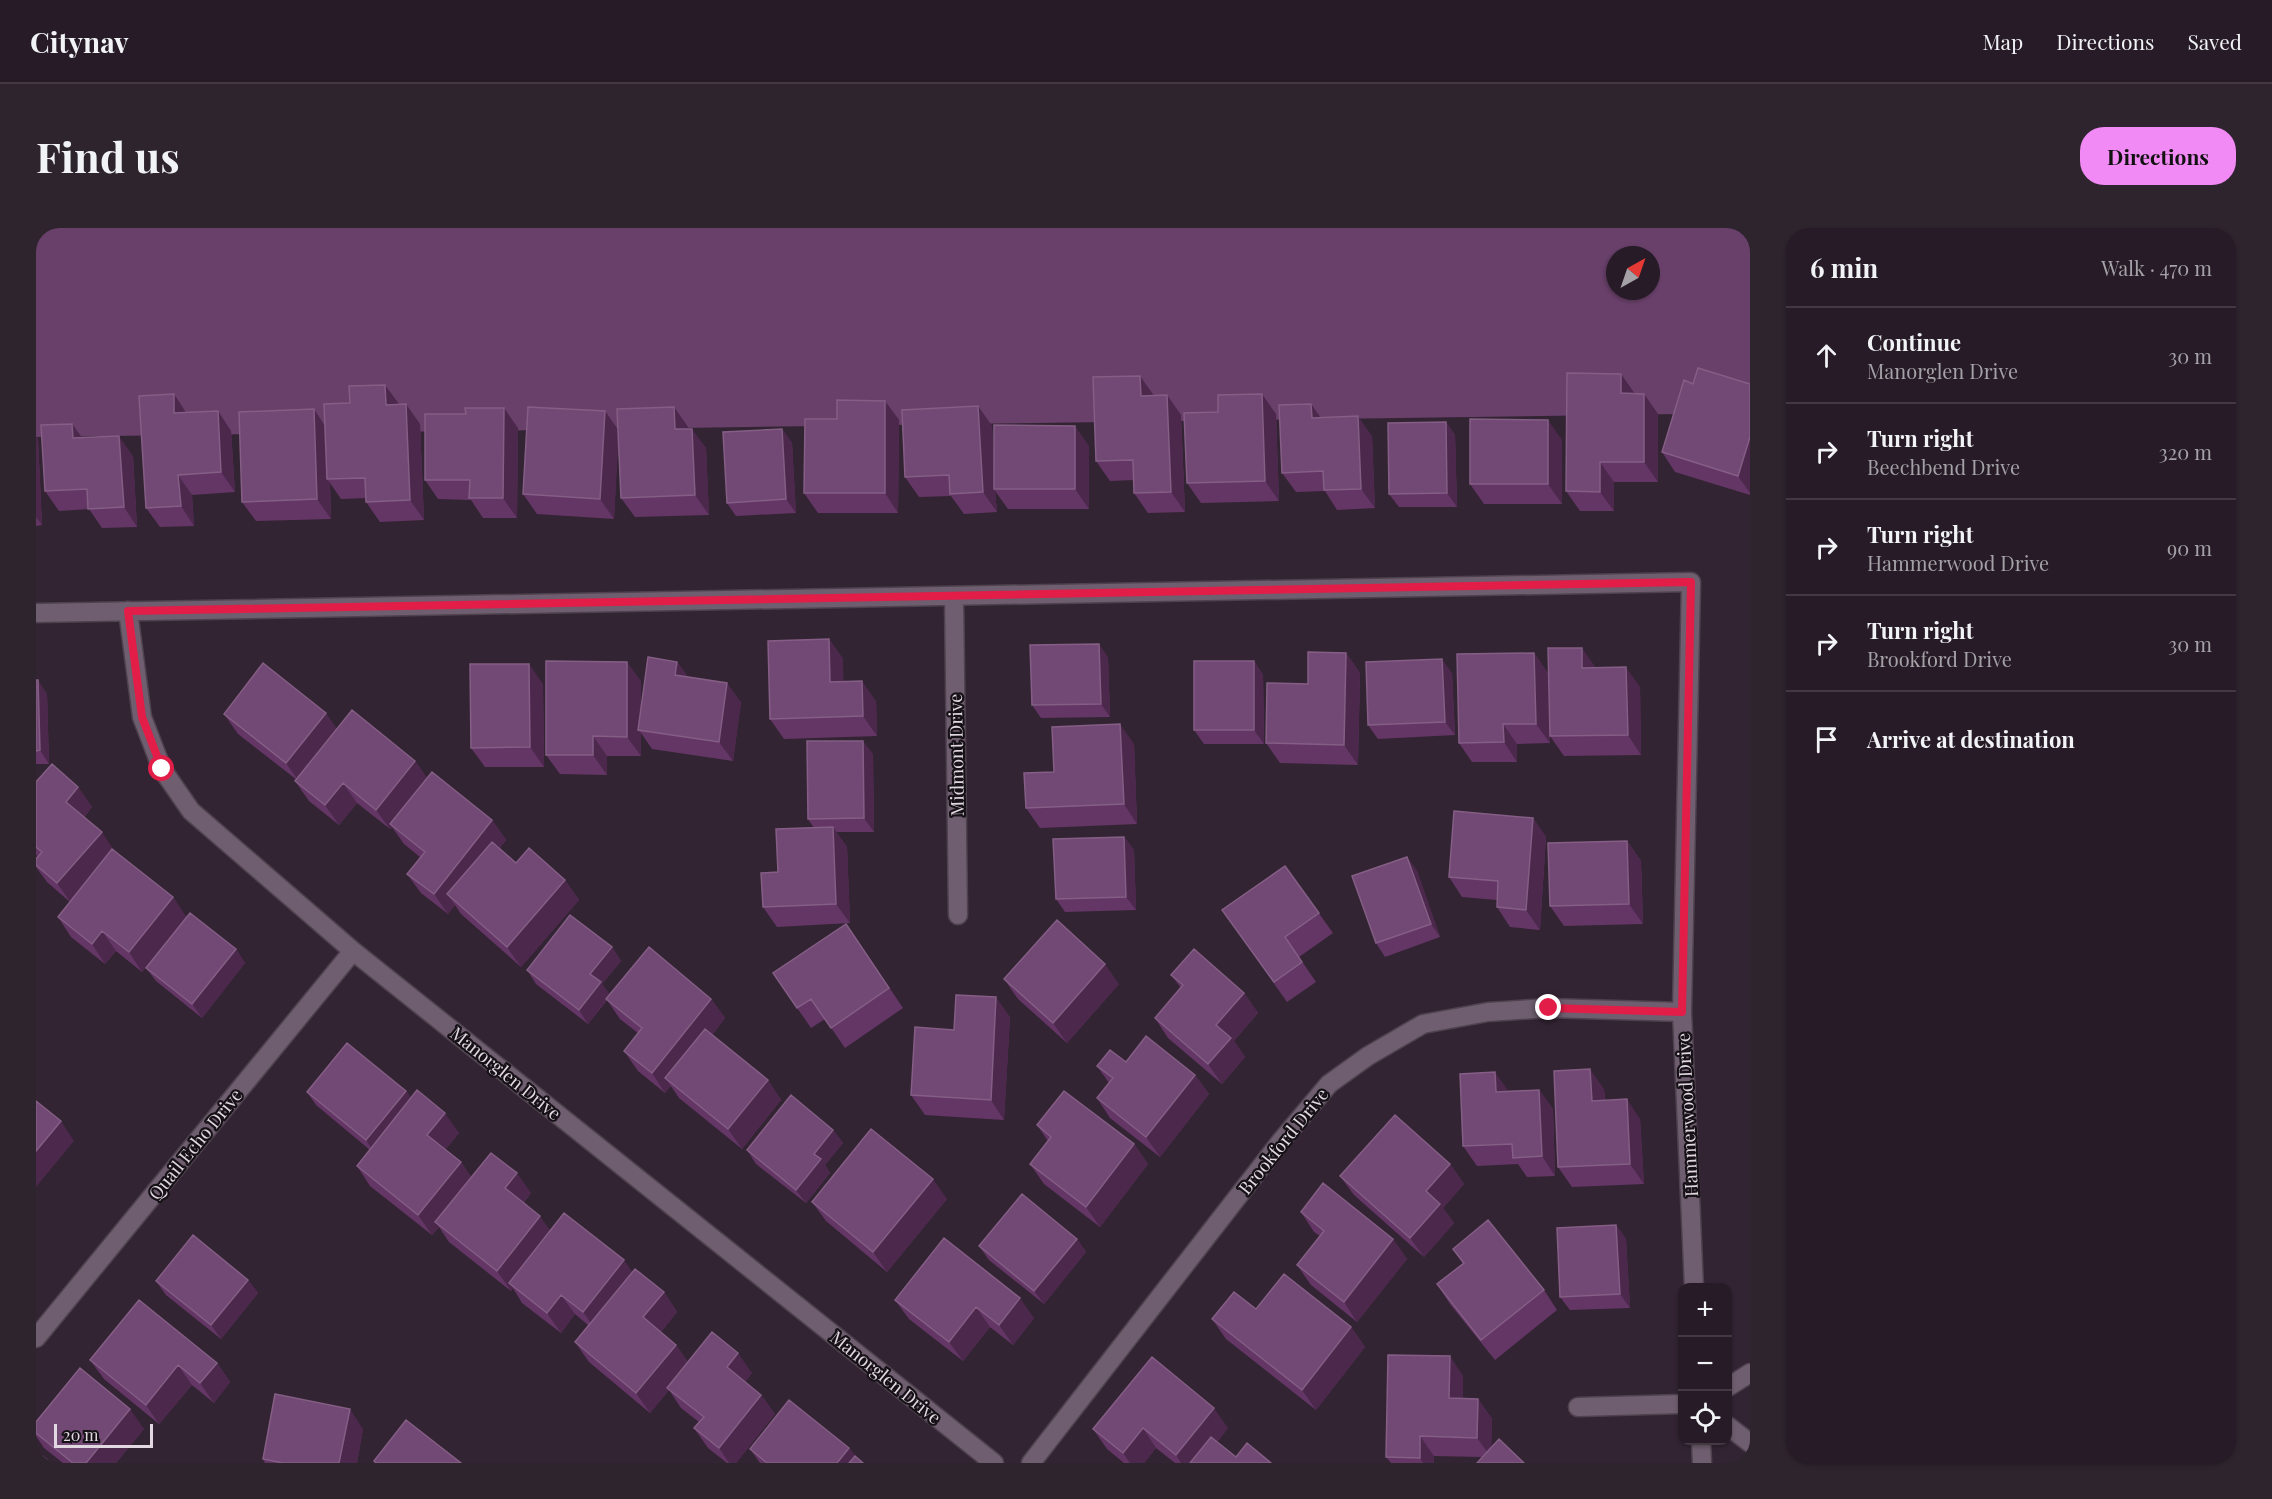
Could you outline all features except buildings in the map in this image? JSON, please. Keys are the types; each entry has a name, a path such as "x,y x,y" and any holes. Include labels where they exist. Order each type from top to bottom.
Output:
{"street":[{"name":"Hammerwood Drive","path":"954,596 1691,582 1682,1012 1694,1283"},
{"path":"36,613 954,596"},
{"name":"Midmont Drive","path":"954,596 958,915"},
{"name":"Manorglen Drive","path":"128,611 142,717 162,769 191,811 353,951 994,1463"},
{"name":"Quail Echo Drive","path":"36,1338 353,951"},
{"name":"Brookford Drive","path":"1031,1463 1281,1141 1329,1084 1368,1056 1423,1024 1488,1012 1549,1008 1682,1012"},
{"path":"1732,1384 1750,1373"},
{"path":"1578,1407 1678,1404"},
{"path":"1732,1429 1750,1443"},
{"path":"1701,1445 1702,1463"}],"shaded area":[{"path":"36,228 1750,228 1750,413 36,437"}],"route":[{"path":"162,769 142,717 128,611 1691,582 1682,1012 1549,1008"}]}
